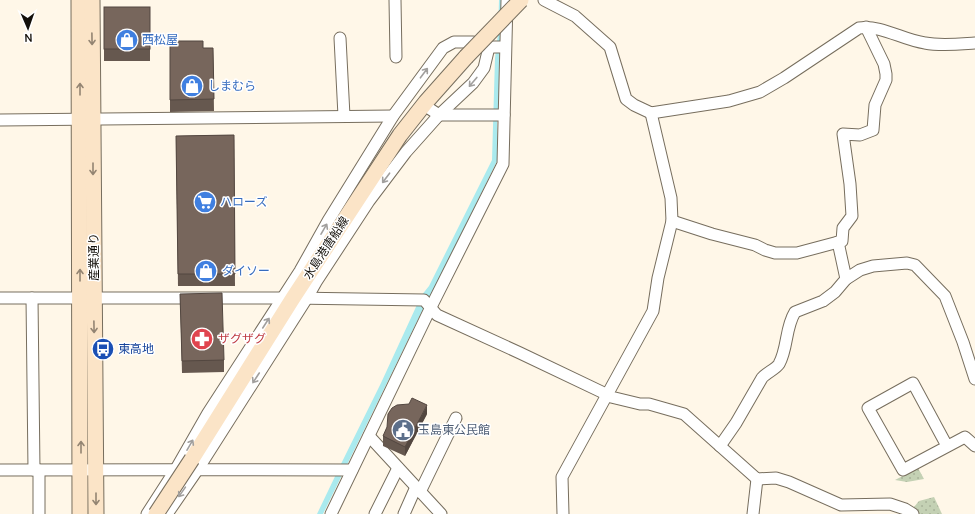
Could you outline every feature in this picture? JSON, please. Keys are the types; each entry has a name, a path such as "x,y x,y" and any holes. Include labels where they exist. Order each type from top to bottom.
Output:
{"street":[{"name":"産業通り","path":"79,0 87,120"},
{"name":"産業通り","path":"80,514 87,298 87,120 92,0"},
{"path":"395,0 396,57"},
{"path":"331,514 431,307 503,164 507,0"},
{"name":"水島港唐船線","path":"156,514 195,464 294,298 400,135 426,102 466,57 521,0"},
{"path":"544,0 575,16 610,47 626,99 652,114 729,101 760,92 784,78 859,28 866,27 879,29 926,44 936,45 975,43"},
{"path":"672,221 712,234 756,245 775,253 797,253 842,241 843,228 852,216 850,184 843,134 860,135 873,130 874,105 886,80 886,69 866,27"},
{"path":"340,38 344,116"},
{"path":"294,298 300,271 328,221 393,116 413,96 443,48 454,42 473,42 488,47 505,47"},
{"path":"147,514 176,469 208,413 294,298 316,282 369,201 434,112 473,83 484,68 488,47"},
{"path":"434,112 504,115"},
{"path":"563,514 562,477 606,394 625,364 653,311 658,278 672,221 671,198 652,114"},
{"path":"0,120 393,116"},
{"path":"838,242 846,279"},
{"path":"720,446 762,378 767,372 778,366 782,357 788,326 795,312 823,301 835,292 846,279 860,270 874,266 907,263 915,265 945,296 963,342 975,379"},
{"path":"0,298 294,298 424,300 437,315 611,397 640,404 648,404 684,414 757,479 776,478 789,482 841,505 890,504 905,509 913,514"},
{"path":"32,298 36,470 39,514"},
{"name":"産業通り","path":"87,298 96,470 96,514"},
{"path":"947,446 913,383 868,408 903,470 965,437 975,446"},
{"path":"404,514 456,418"},
{"path":"369,436 441,514"},
{"path":"0,470 176,469 195,464 214,470 352,470"},
{"path":"167,514 195,464"},
{"path":"375,514 398,468"},
{"path":"752,514 757,479"}],"green space":[{"path":"918,468 924,479 907,482 895,480"},
{"path":"934,497 942,514 915,514 914,507 919,501"}],"water":[{"path":"499,0 503,0 499,111 497,119 498,159 323,514 317,514 381,383 421,296 429,286 492,160 495,58 498,34"}],"building":[{"name":"西松屋","path":"104,7 150,7 150,49 104,49"},
{"name":"しまむら","path":"170,41 203,41 203,48 213,48 214,99 170,100"},
{"name":"ハローズ","path":"234,135 235,274 178,274 176,136"},
{"name":"ザグザグ","path":"222,293 224,360 182,361 180,294"},
{"name":"玉島東公民館","path":"412,398 427,405 405,447 383,436 387,427 388,414 392,408 397,405 409,404"}],"place":[{"name":"西松屋","path":"127,40"},
{"name":"しまむら","path":"192,86"},
{"name":"ハローズ","path":"205,202"},
{"name":"ダイソー","path":"206,271"},
{"name":"ザグザグ","path":"202,339"},
{"name":"東高地","path":"103,349"},
{"name":"玉島東公民館","path":"403,430"}]}
